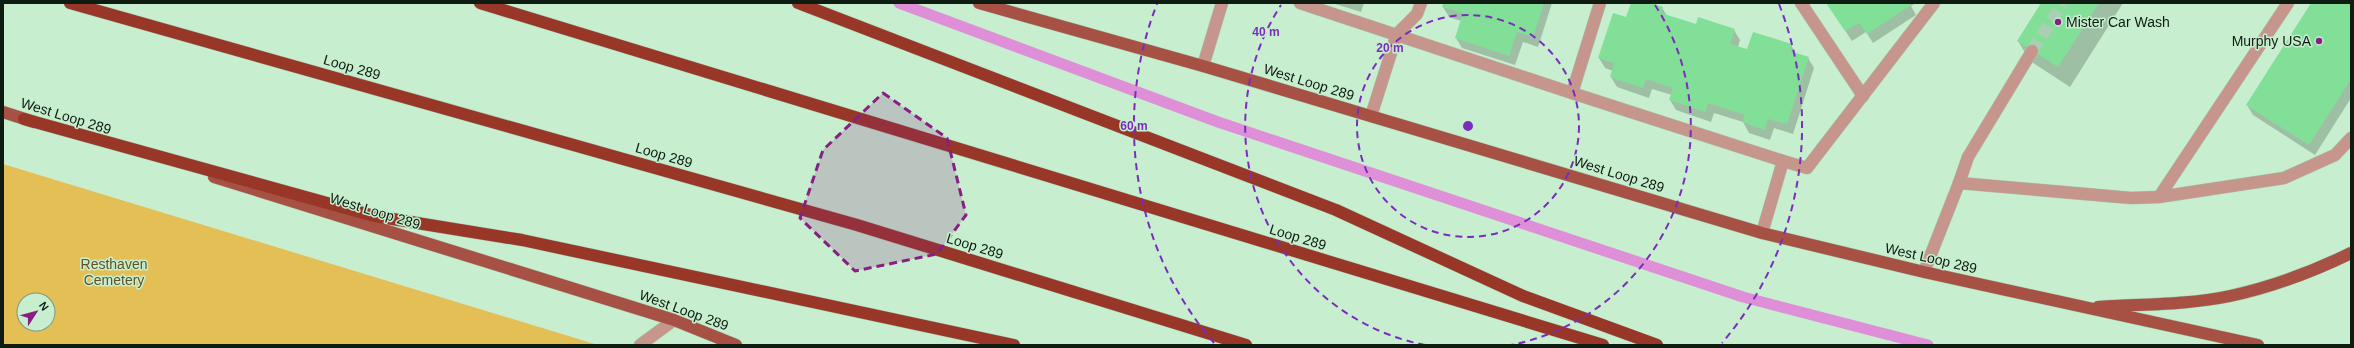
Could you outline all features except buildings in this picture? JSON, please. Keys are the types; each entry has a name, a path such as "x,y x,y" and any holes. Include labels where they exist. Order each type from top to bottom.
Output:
{"highway":[{"name":"Loop 289","path":"70,3 857,225 1246,345"},
{"name":"Loop 289","path":"480,3 1603,345"},
{"path":"798,3 1336,210 1523,296 1657,345"},
{"path":"24,119 374,216 522,240 1014,345"}],"main road":[{"name":"West Loop 289","path":"979,3 1204,66 1762,233 2083,308 2258,345"},
{"name":"West Loop 289","path":"3,112 674,320 736,345"},
{"path":"2083,308 2187,302 2229,296 2311,272 2351,253"}],"lane":[{"path":"1204,66 1222,3"},
{"path":"1300,3 1572,93 1807,168 1934,3"},
{"path":"1371,116 1397,34 1417,14 1421,3"},
{"path":"1572,93 1600,3"},
{"path":"1801,3 1863,96"},
{"path":"2159,197 2288,3"},
{"path":"1924,272 1960,183 1968,157 2032,51"},
{"path":"1960,183 2131,198 2159,197 2284,178 2335,155 2351,138"},
{"path":"1762,233 1783,161"},
{"path":"640,345 674,320"}],"highlighted area":[{"path":"883,93 947,138 966,215 937,254 855,271 800,218 823,150"}],"green space":[{"name":"Resthaven Cemetery","path":"3,164 598,345 3,345"}],"waterway":[{"path":"899,3 1218,122 1743,297 1928,345"}],"tunnel":[{"path":"2032,51 2063,3"}],"place":[{"name":"Mister Car Wash","path":"2058,22"},
{"name":"Murphy USA","path":"2319,41"}]}
